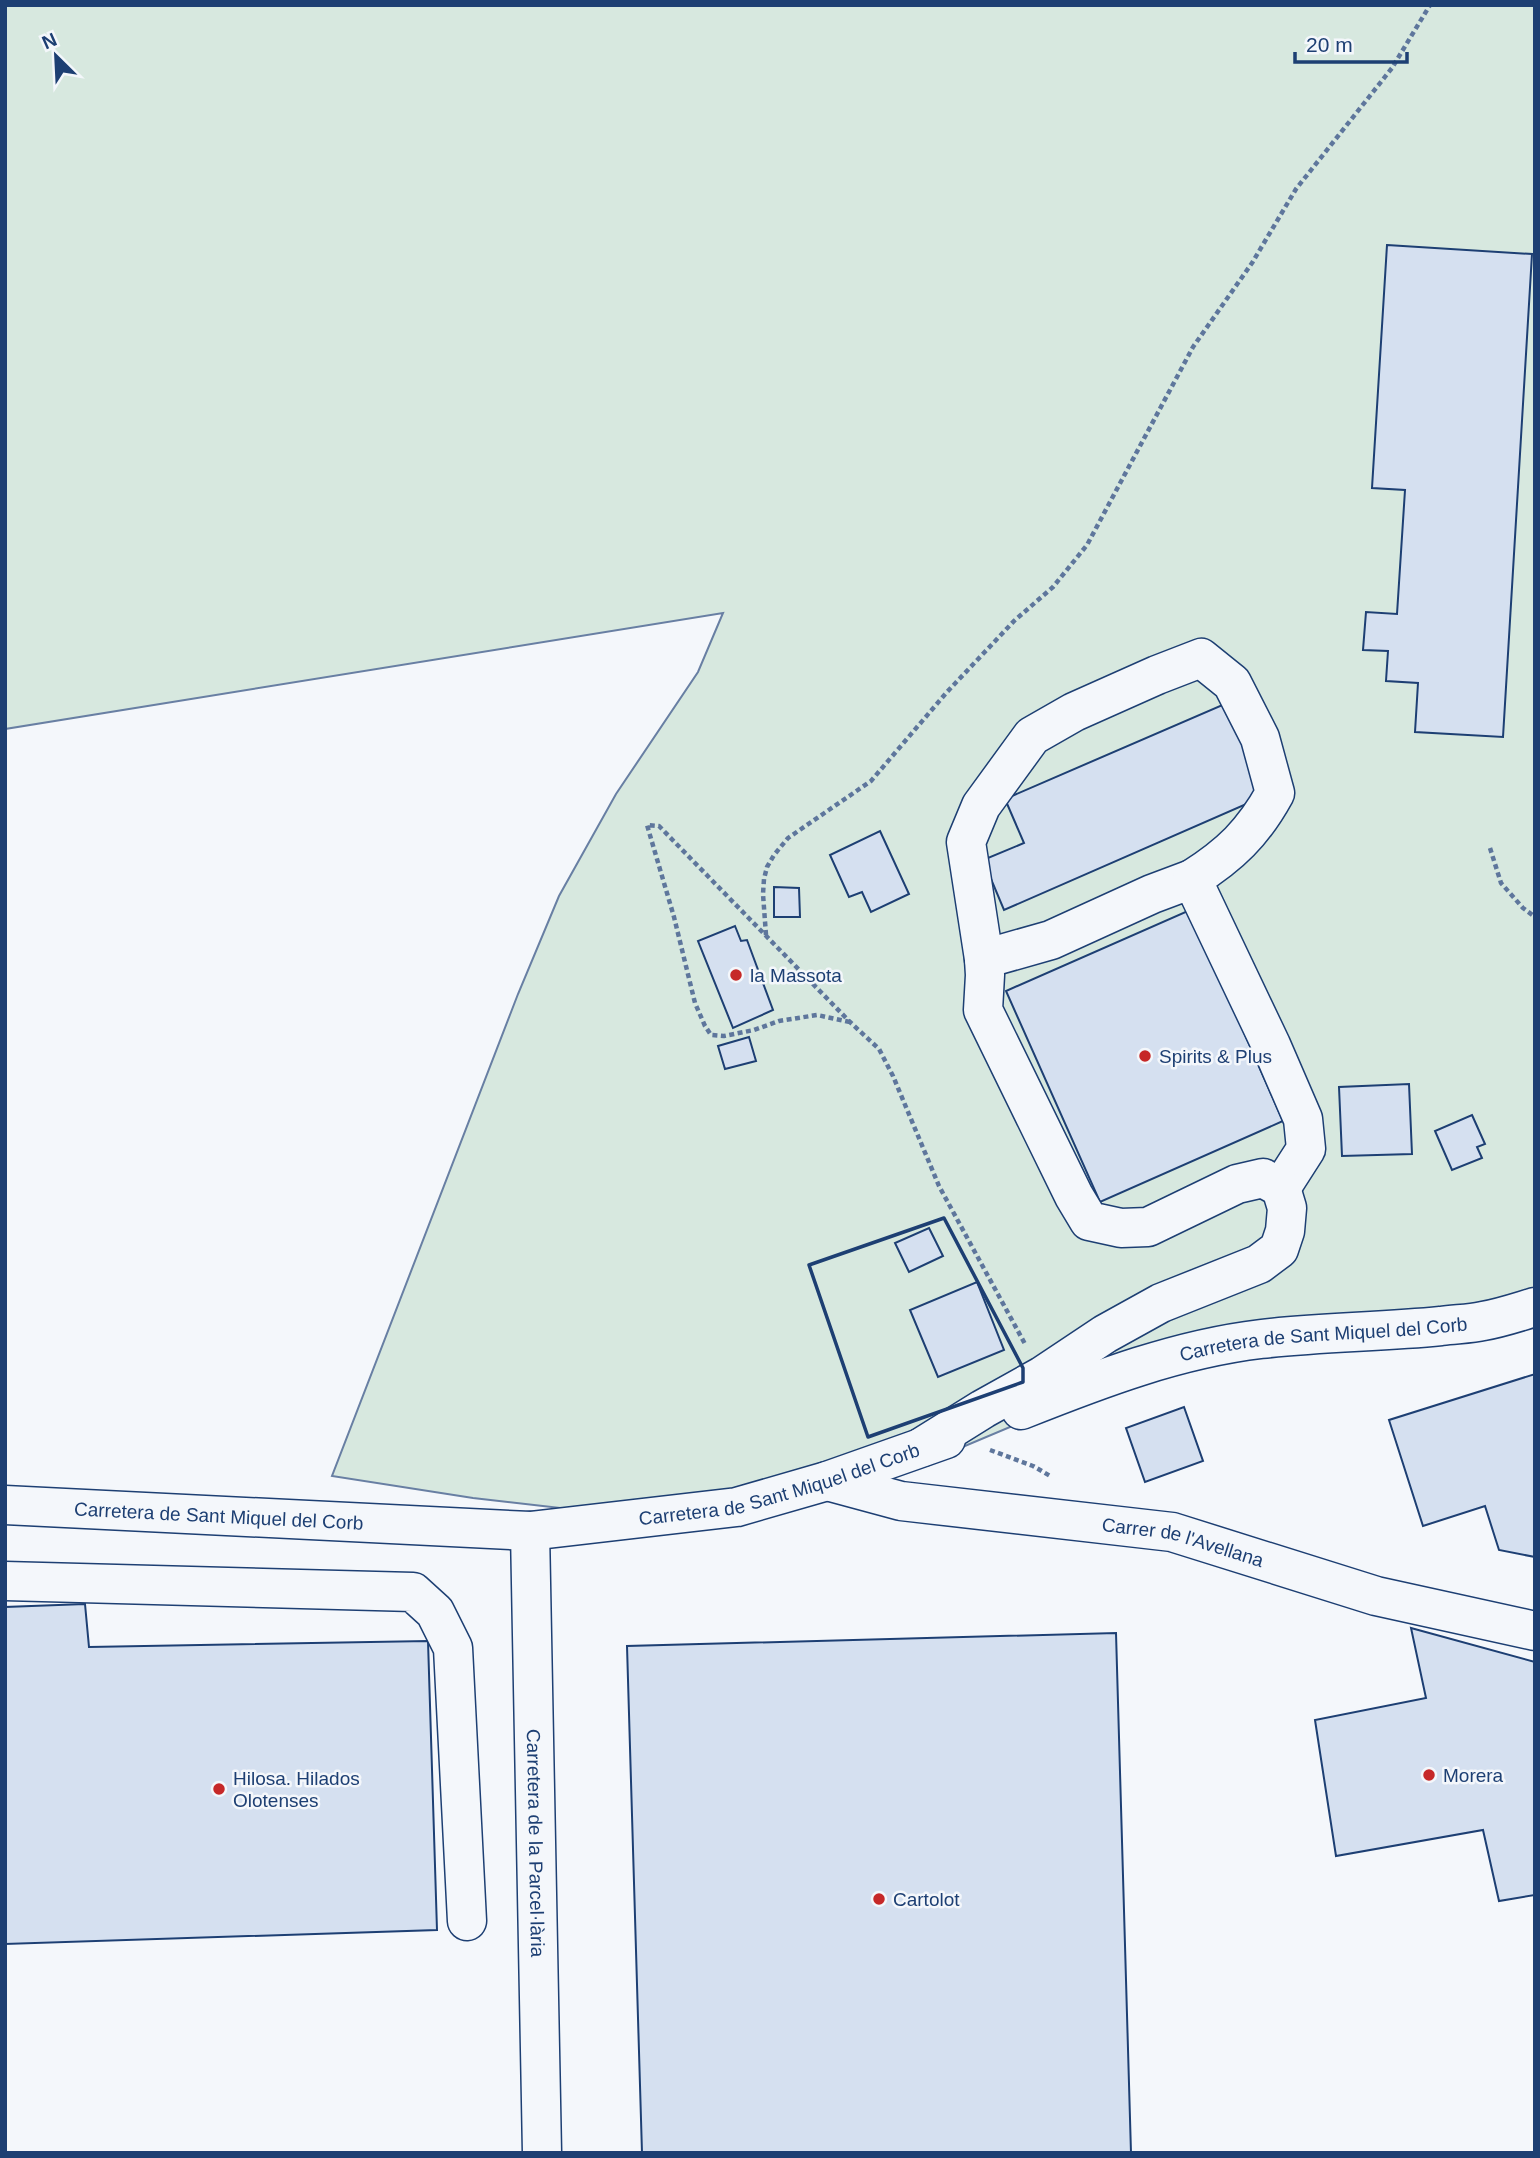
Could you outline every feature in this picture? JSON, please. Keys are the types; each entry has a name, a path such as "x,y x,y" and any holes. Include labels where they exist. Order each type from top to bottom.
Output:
{"street":[{"path":"922,1447 1042,1376 1105,1334 1161,1303 1259,1264 1279,1250 1285,1231 1287,1208 1281,1188 1263,1178 1237,1184 1148,1227 1121,1228 1089,1221 1074,1196 983,1010 984,959 966,842 981,806 1032,736 1074,712 1201,658 1232,683 1260,738 1275,793 1261,820 1222,860 1192,879 1152,894 1051,940 984,959"},
{"path":"1192,879 1303,1119 1306,1149 1281,1188"},
{"name":"Carretera de Sant Miquel del Corb","path":"5,1505 530,1531 737,1507 827,1481 1088,1382 1189,1352 1259,1339 1410,1329 1483,1321 1535,1307"},
{"name":"Carrer de l'Avellana","path":"827,1481 901,1501 1172,1532 1376,1596 1535,1632"},
{"name":"Carretera de la Parcel·lària","path":"530,1531 542,2153"},
{"path":"5,1581 413,1592 435,1612 453,1648 467,1921"}],"path":[{"path":"766,935 764,879 774,855 788,838 872,781 947,692 1014,621 1053,587 1087,545 1193,347 1252,263 1296,189 1392,68 1430,5"},
{"path":"850,1022 817,1015 779,1021 724,1036 711,1035 695,1003 674,917 647,825 659,826 879,1049 939,1186 1042,1376"},
{"path":"1490,848 1502,883 1523,908 1535,917"}],"shaded area":[{"path":"5,5 1535,5 1535,1323 1240,1349 1074,1400 927,1462 595,1512 473,1498 332,1476 518,994 559,896 616,794 698,672 723,613 5,729"}],"building":[{"path":"1387,245 1532,254 1503,737 1415,732 1418,683 1386,681 1388,651 1363,650 1366,612 1397,614 1405,490 1372,488"},
{"path":"1227,703 1267,795 1004,910 983,860 1024,843 1005,799"},
{"path":"880,831 909,894 871,912 862,892 849,897 830,855"},
{"path":"774,887 799,888 800,917 774,917"},
{"name":"Spirits & Plus","path":"1190,910 1283,1121 1100,1202 1006,991"},
{"name":"la Massota","path":"735,926 741,941 747,940 773,1010 733,1028 698,941"},
{"path":"749,1037 756,1061 725,1069 718,1046"},
{"path":"1409,1084 1412,1154 1342,1156 1339,1087"},
{"path":"1472,1115 1485,1144 1477,1147 1482,1158 1452,1170 1435,1131"},
{"path":"929,1228 943,1256 909,1272 895,1243"},
{"path":"977,1282 1004,1350 938,1377 910,1310"},
{"path":"1535,1374 1535,1557 1499,1550 1485,1506 1423,1526 1389,1420"},
{"path":"1184,1407 1203,1461 1145,1482 1126,1428"},
{"name":"Hilosa. Hilados Olotenses","path":"85,1604 89,1647 428,1641 437,1930 5,1944 5,1607"},
{"name":"Morera","path":"1411,1628 1535,1662 1535,1895 1499,1901 1483,1830 1336,1856 1315,1720 1426,1698"},
{"name":"Cartolot","path":"1116,1633 1131,2153 642,2153 627,1646"}],"wall":[{"path":"944,1218 1023,1368 1023,1382 868,1437 809,1265 944,1218"}],"place":[{"name":"la Massota","path":"736,975"},
{"name":"Spirits & Plus","path":"1145,1056"},
{"name":"Morera","path":"1429,1775"},
{"name":"Hilosa. Hilados Olotenses","path":"219,1789"},
{"name":"Cartolot","path":"879,1899"}]}
